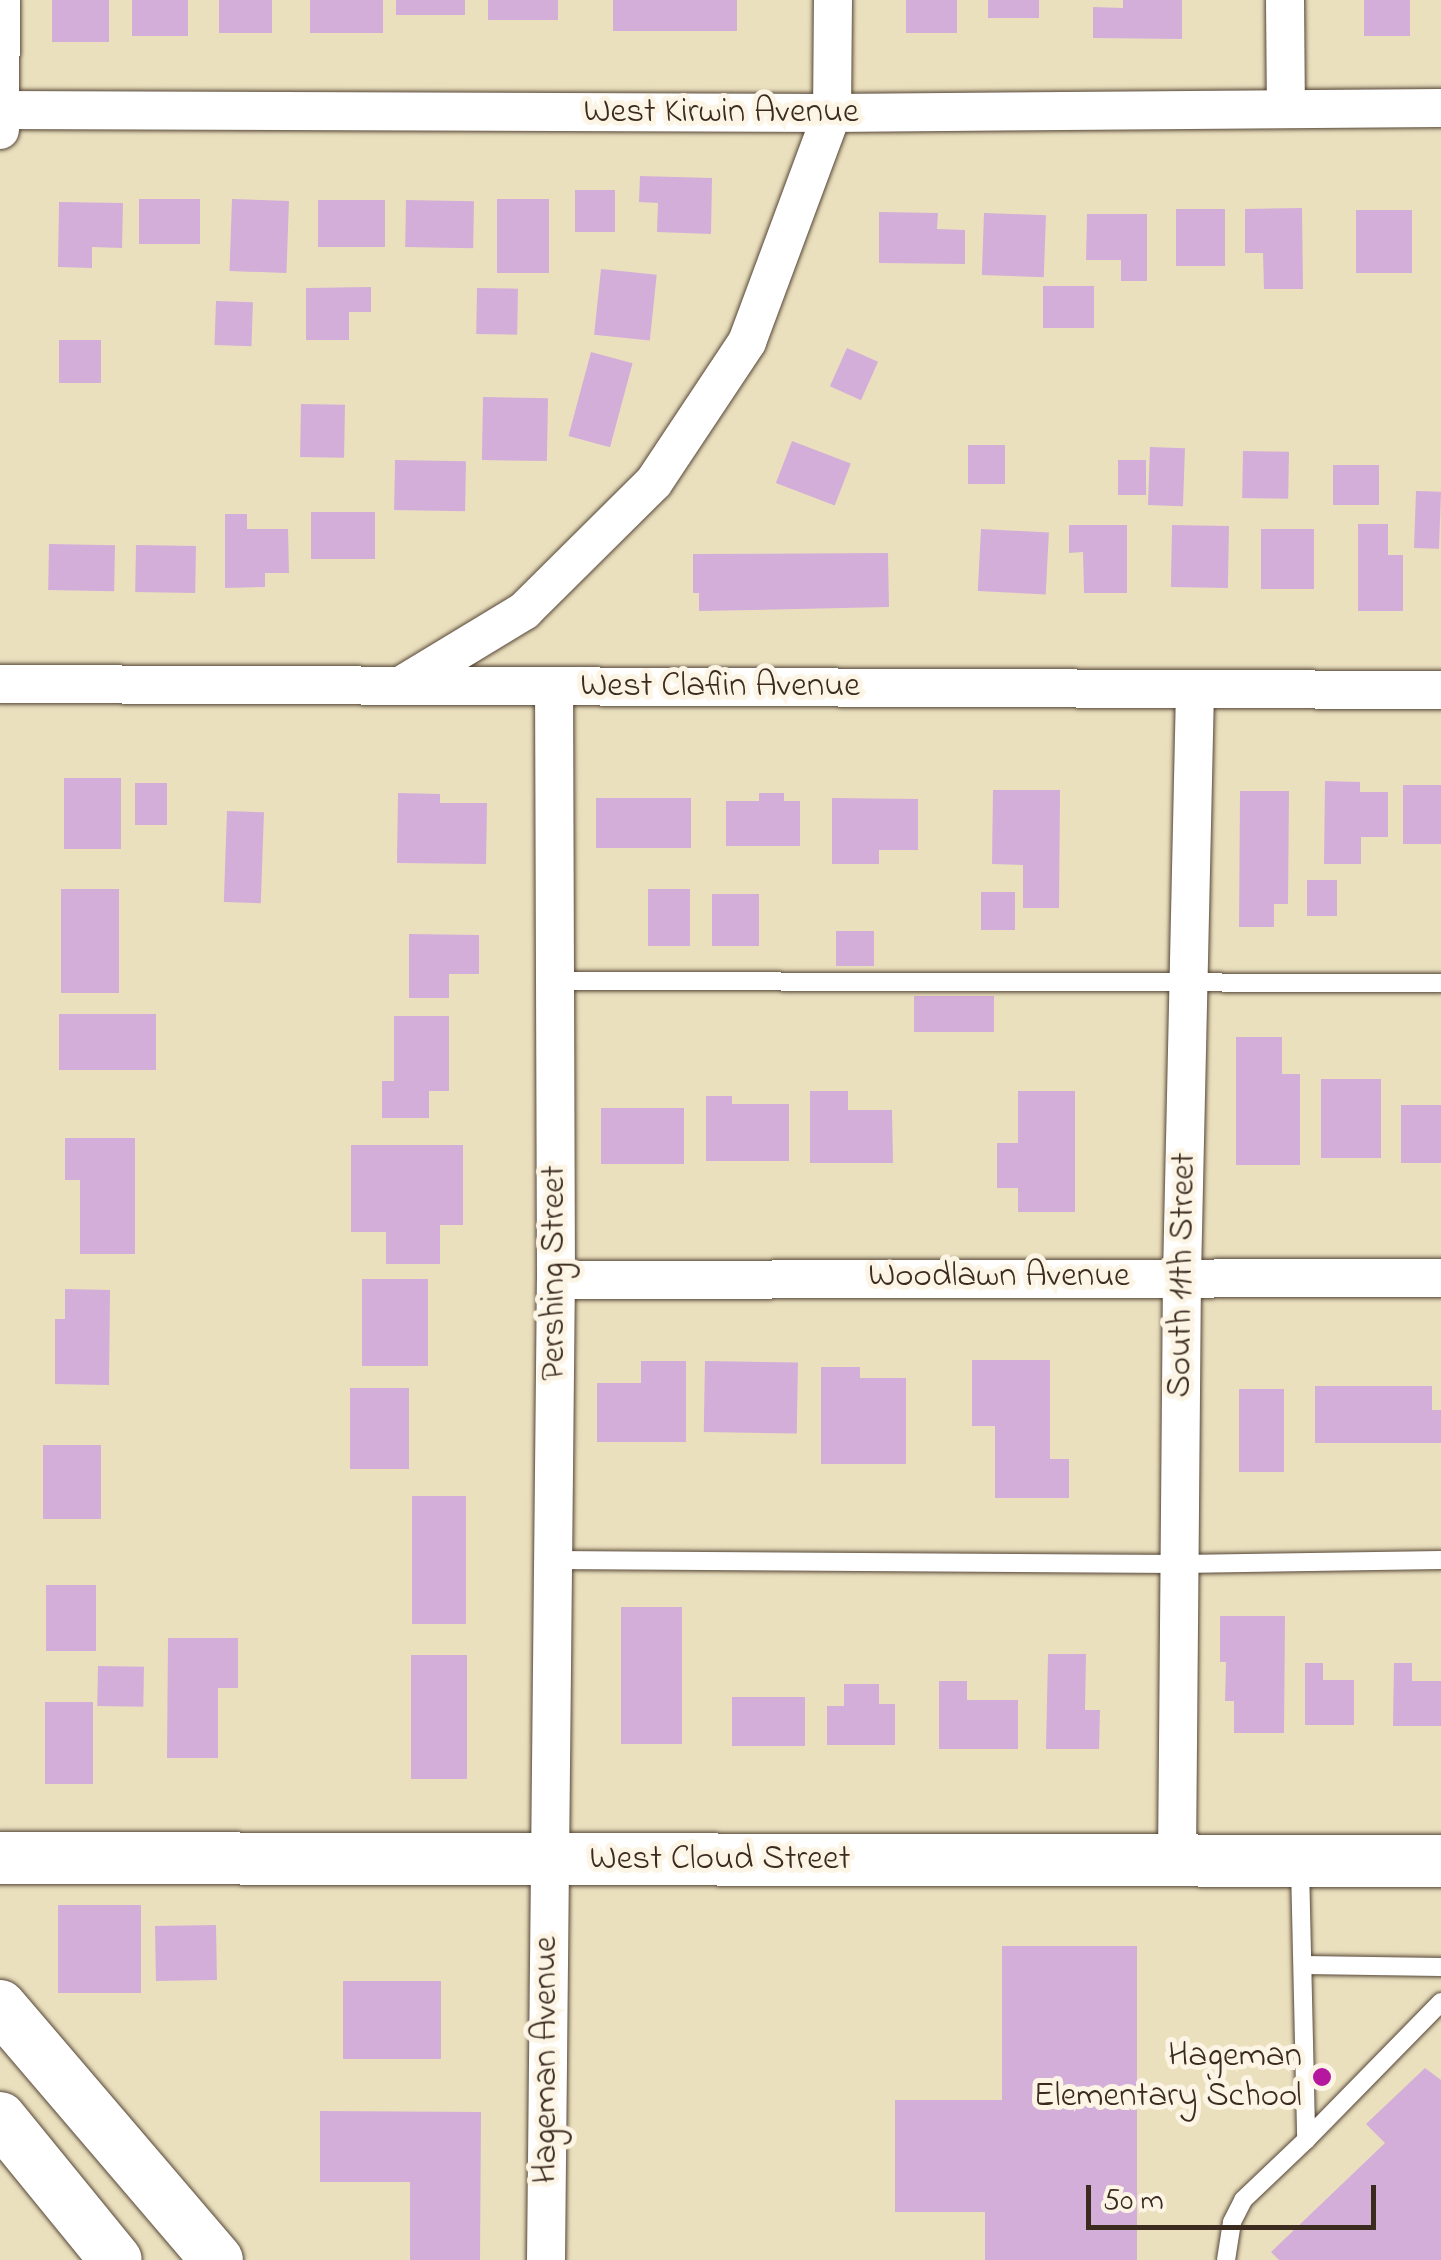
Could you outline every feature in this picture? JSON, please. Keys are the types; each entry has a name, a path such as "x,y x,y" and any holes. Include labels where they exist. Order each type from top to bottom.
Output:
{"main road":[{"name":"West Cloud Street","path":"0,1858 1441,1861"},
{"path":"0,2006 216,2260"},
{"path":"0,2118 116,2260"}],"street":[{"path":"0,130 1,0"},
{"path":"400,686 524,611 654,482 747,342 832,114 833,0"},
{"path":"1285,0 1286,108"},
{"name":"West Kirwin Avenue","path":"1,110 832,114 1441,108"},
{"name":"West Claflin Avenue","path":"0,684 1441,690"},
{"name":"Pershing Street","path":"548,1860 556,1280 554,686"},
{"name":"South 11th Street","path":"1177,1860 1182,1276 1195,690"},
{"name":"Woodlawn Avenue","path":"556,1280 1441,1278"},
{"name":"Hageman Avenue","path":"546,2260 548,1860"}],"lane":[{"path":"556,981 1441,983"},
{"path":"552,1560 1180,1564 1441,1560"},
{"path":"1300,1860 1306,2140"},
{"path":"1302,1965 1441,1967"},
{"path":"1226,2260 1232,2222 1243,2200 1441,2002"}],"building":[{"path":"52,0 109,0 109,42 52,42"},
{"path":"132,0 188,0 188,36 132,36"},
{"path":"219,0 272,0 272,33 219,33"},
{"path":"310,0 383,0 383,33 310,33"},
{"path":"396,0 465,0 465,15 396,15"},
{"path":"488,0 558,0 558,20 488,20"},
{"path":"613,0 737,0 737,31 613,31"},
{"path":"906,0 957,0 957,33 906,33"},
{"path":"988,0 1039,0 1039,18 988,18"},
{"path":"1123,0 1182,0 1182,39 1093,38 1093,7 1123,8"},
{"path":"1364,0 1410,0 1410,36 1364,36"},
{"path":"640,176 712,178 711,234 657,232 658,203 639,202"},
{"path":"575,190 615,190 615,232 575,232"},
{"path":"139,199 200,199 200,244 139,244"},
{"path":"232,199 289,201 286,273 229,271"},
{"path":"497,199 549,199 549,273 497,273"},
{"path":"318,200 385,200 385,247 318,247"},
{"path":"406,200 474,201 473,248 405,247"},
{"path":"59,202 123,203 122,248 92,247 92,268 58,267"},
{"path":"1302,208 1303,289 1264,289 1263,253 1245,253 1245,209"},
{"path":"1176,209 1225,209 1225,266 1176,266"},
{"path":"1356,210 1412,210 1412,273 1356,273"},
{"path":"879,212 938,213 937,229 965,230 965,264 879,263"},
{"path":"984,213 1046,215 1044,277 982,275"},
{"path":"1087,214 1147,214 1147,281 1121,281 1121,260 1086,260"},
{"path":"601,269 657,275 650,340 594,335"},
{"path":"1043,286 1094,286 1094,328 1043,328"},
{"path":"371,287 371,312 349,312 349,340 306,340 306,288"},
{"path":"477,288 518,289 517,335 476,334"},
{"path":"216,301 253,302 251,346 214,345"},
{"path":"59,340 101,340 101,383 59,383"},
{"path":"847,348 878,362 861,400 830,386"},
{"path":"591,352 633,363 610,447 568,436"},
{"path":"483,397 548,398 547,461 482,460"},
{"path":"301,404 345,405 344,458 300,457"},
{"path":"792,441 851,464 835,506 776,483"},
{"path":"968,445 1005,445 1005,484 968,484"},
{"path":"1150,447 1185,448 1183,506 1148,505"},
{"path":"1243,451 1289,452 1288,499 1242,498"},
{"path":"395,460 466,461 465,511 394,510"},
{"path":"1118,460 1146,460 1146,495 1118,495"},
{"path":"1333,465 1379,465 1379,505 1333,505"},
{"path":"1416,491 1441,492 1439,549 1414,548"},
{"path":"311,512 375,512 375,559 311,559"},
{"path":"225,514 247,514 247,529 288,529 289,573 265,573 265,587 225,588"},
{"path":"1358,524 1388,524 1388,555 1403,555 1403,611 1358,611"},
{"path":"1069,525 1127,525 1127,593 1084,593 1083,552 1069,553"},
{"path":"1172,525 1229,526 1228,588 1171,587"},
{"path":"981,529 1049,533 1046,594 978,591"},
{"path":"1261,529 1314,529 1314,589 1261,589"},
{"path":"49,544 115,545 114,591 48,590"},
{"path":"136,545 196,546 195,593 135,592"},
{"path":"888,553 889,607 699,611 699,593 693,593 693,554"},
{"path":"64,778 121,778 121,849 64,849"},
{"path":"1325,781 1360,782 1360,792 1388,792 1388,837 1361,837 1361,864 1324,864"},
{"path":"135,783 167,783 167,825 135,825"},
{"path":"1403,785 1441,785 1441,844 1403,844"},
{"path":"993,790 1060,790 1059,908 1023,908 1023,865 992,864"},
{"path":"1240,791 1289,791 1288,904 1274,904 1274,927 1239,927"},
{"path":"398,793 440,794 440,803 487,803 486,864 397,863"},
{"path":"759,793 784,793 784,801 800,801 800,846 726,846 726,801 759,801"},
{"path":"596,798 691,798 691,848 596,848"},
{"path":"832,798 918,799 918,850 879,850 879,864 832,864"},
{"path":"227,811 264,812 261,903 224,902"},
{"path":"1307,880 1337,880 1337,916 1307,916"},
{"path":"61,889 119,889 119,993 61,993"},
{"path":"648,889 690,889 690,946 648,946"},
{"path":"981,892 1015,892 1015,930 981,930"},
{"path":"712,894 759,894 759,946 712,946"},
{"path":"836,931 874,931 874,966 836,966"},
{"path":"409,934 479,935 479,974 449,974 449,998 409,998"},
{"path":"914,996 994,996 994,1032 914,1032"},
{"path":"59,1014 156,1014 156,1070 59,1070"},
{"path":"394,1016 449,1016 449,1091 429,1091 429,1118 382,1118 382,1081 394,1081"},
{"path":"1236,1037 1282,1037 1282,1074 1300,1074 1300,1165 1236,1165"},
{"path":"1321,1079 1381,1079 1381,1158 1321,1158"},
{"path":"810,1091 848,1091 848,1110 892,1110 893,1163 810,1163"},
{"path":"1018,1091 1075,1091 1075,1212 1018,1212 1018,1188 997,1188 997,1143 1018,1143"},
{"path":"706,1096 732,1096 732,1104 789,1104 789,1161 706,1161"},
{"path":"1401,1105 1441,1105 1441,1163 1401,1163"},
{"path":"601,1108 684,1108 684,1164 601,1164"},
{"path":"65,1138 135,1138 135,1254 80,1254 80,1180 65,1180"},
{"path":"351,1145 463,1145 463,1225 440,1225 440,1264 386,1264 386,1232 351,1232"},
{"path":"362,1279 428,1279 428,1366 362,1366"},
{"path":"65,1289 110,1290 109,1385 55,1384 55,1319 65,1319"},
{"path":"972,1360 1050,1360 1050,1459 1069,1459 1069,1498 995,1498 995,1426 972,1426"},
{"path":"641,1361 686,1361 686,1442 597,1442 597,1383 641,1383"},
{"path":"705,1361 798,1363 797,1434 704,1432"},
{"path":"821,1367 860,1367 860,1378 906,1378 906,1464 821,1464"},
{"path":"1315,1386 1432,1386 1432,1410 1441,1410 1441,1443 1315,1443"},
{"path":"350,1388 409,1388 409,1469 350,1469"},
{"path":"1239,1389 1284,1389 1284,1472 1239,1472"},
{"path":"43,1445 101,1445 101,1519 43,1519"},
{"path":"412,1496 466,1496 466,1624 412,1624"},
{"path":"46,1585 96,1585 96,1651 46,1651"},
{"path":"621,1607 682,1607 682,1744 621,1744"},
{"path":"1220,1616 1285,1616 1284,1733 1234,1733 1234,1701 1225,1701 1226,1662 1220,1662"},
{"path":"168,1638 238,1638 238,1688 218,1688 218,1758 167,1758"},
{"path":"1048,1654 1086,1654 1085,1710 1100,1710 1099,1749 1046,1749"},
{"path":"411,1655 467,1655 467,1779 411,1779"},
{"path":"1305,1663 1323,1663 1323,1680 1354,1680 1354,1725 1305,1725"},
{"path":"1394,1663 1412,1663 1412,1681 1441,1681 1441,1726 1393,1726"},
{"path":"98,1666 144,1667 143,1707 97,1706"},
{"path":"939,1681 967,1681 967,1700 1018,1700 1018,1749 939,1749"},
{"path":"844,1684 879,1684 879,1704 895,1704 895,1745 827,1745 827,1706 844,1706"},
{"path":"732,1697 805,1697 805,1746 732,1746"},
{"path":"45,1702 93,1702 93,1784 45,1784"},
{"path":"58,1905 141,1905 141,1993 58,1993"},
{"path":"216,1925 217,1980 156,1981 155,1926"},
{"path":"1002,1946 1137,1946 1137,2260 985,2260 985,2212 895,2212 895,2100 1002,2100"},
{"path":"343,1981 441,1981 441,2059 343,2059"},
{"path":"1425,2068 1441,2080 1441,2260 1279,2260 1271,2252 1385,2143 1366,2124"},
{"path":"320,2111 481,2112 480,2260 410,2260 410,2182 320,2182"}],"place":[{"name":"Hageman Elementary School","path":"1322,2077"}]}
